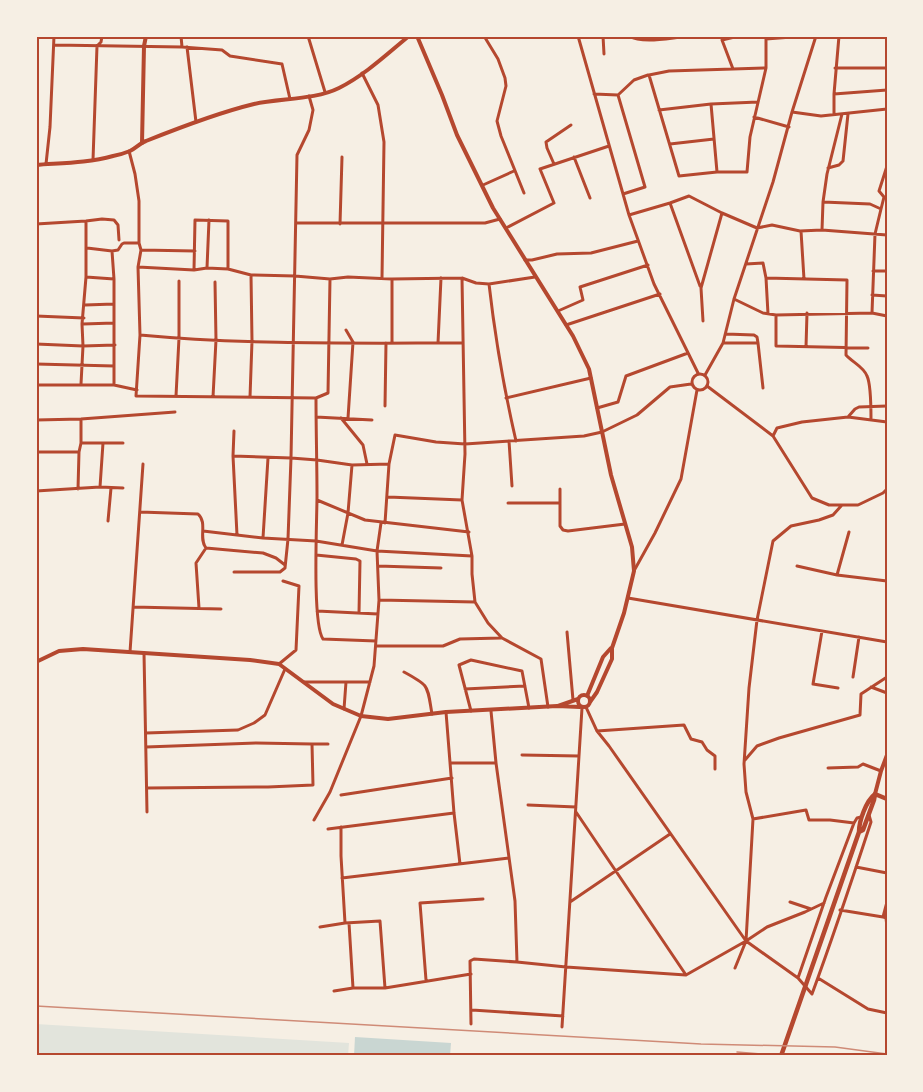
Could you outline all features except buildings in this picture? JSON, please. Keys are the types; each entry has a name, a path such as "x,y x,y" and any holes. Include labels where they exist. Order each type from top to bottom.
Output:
{"main road":[{"path":"782,1056 871,797 875,794 887,799"}],"street":[{"path":"46,164 54,36"},
{"path":"93,160 97,46 102,42 102,36"},
{"path":"142,142 146,36"},
{"path":"181,36 182,47"},
{"path":"308,36 325,92"},
{"path":"36,165 113,157 129,151 142,142 196,122 255,104 309,96 338,88 374,66 409,36"},
{"path":"36,662 59,651 73,649 250,660 279,664 333,704 361,716 388,718 446,712 557,706 583,707 597,692 612,659 612,648 634,571 632,547 611,475 589,369 573,336 493,207 457,135 417,36"},
{"path":"484,36 498,59 505,78 506,86 498,121 501,136 524,193"},
{"path":"578,36 629,215 654,284 698,373 705,375 708,381 707,386 702,390 697,390"},
{"path":"603,36 604,54"},
{"path":"630,36 635,38 687,36"},
{"path":"733,69 722,40 739,36"},
{"path":"649,75 679,176 747,172 750,137 766,68 766,37 805,36"},
{"path":"705,375 726,334 734,299 773,182 816,36"},
{"path":"834,114 835,68 839,36"},
{"path":"54,45 187,47 222,50 230,56 282,64 290,99"},
{"path":"187,47 196,122"},
{"path":"594,94 618,95 634,80 669,71 766,68"},
{"path":"835,68 886,68 887,71"},
{"path":"362,73 378,105 384,142 382,278"},
{"path":"834,94 887,90"},
{"path":"618,95 645,187 623,194"},
{"path":"234,572 280,572 285,565 293,398 297,155 309,130 313,110 309,96"},
{"path":"659,110 758,102"},
{"path":"711,104 717,172"},
{"path":"792,112 821,116 887,109"},
{"path":"828,168 839,165 843,161 849,113"},
{"path":"822,230 828,168 842,114"},
{"path":"754,117 789,127"},
{"path":"555,164 546,142 571,125"},
{"path":"670,144 714,139"},
{"path":"506,228 554,203 540,169 609,146"},
{"path":"129,151 139,201 141,250 138,267 140,335 136,396 316,398 328,393 330,279"},
{"path":"574,157 590,198"},
{"path":"340,224 342,158"},
{"path":"872,312 875,234 884,197 879,190 887,166"},
{"path":"483,185 514,171"},
{"path":"629,215 689,196 757,228 772,225 801,231 822,230 887,235"},
{"path":"824,202 870,204 881,209"},
{"path":"670,203 701,288 703,321"},
{"path":"701,288 722,213"},
{"path":"207,268 209,219"},
{"path":"194,270 195,220 209,219 228,221 228,269"},
{"path":"296,223 485,223 500,219"},
{"path":"36,224 114,220 118,225 119,240"},
{"path":"81,384 87,248 86,221"},
{"path":"801,231 804,279"},
{"path":"525,260 557,254 591,253 639,240"},
{"path":"87,248 112,251 118,250 122,244 139,243"},
{"path":"141,250 195,251"},
{"path":"112,251 114,385"},
{"path":"746,264 763,262 768,314"},
{"path":"558,311 583,300 580,287 648,265"},
{"path":"138,267 228,269 251,275 330,279 348,277 462,278 489,285 536,276"},
{"path":"873,271 887,271"},
{"path":"250,397 251,275"},
{"path":"86,277 114,279"},
{"path":"462,278 465,444 462,500 469,532 475,602 488,623 502,638 541,659 548,707"},
{"path":"766,278 846,280 846,355 867,375 871,420"},
{"path":"392,279 392,343"},
{"path":"438,343 441,279"},
{"path":"176,396 179,281"},
{"path":"213,397 216,340 215,282"},
{"path":"489,285 496,341 516,441"},
{"path":"566,325 660,294"},
{"path":"872,295 887,296"},
{"path":"734,299 763,313 776,315 872,312 887,315"},
{"path":"85,305 114,304"},
{"path":"806,347 807,314"},
{"path":"776,315 776,346 868,348"},
{"path":"36,316 84,318"},
{"path":"82,324 114,323"},
{"path":"346,330 353,342 348,418"},
{"path":"726,334 754,335 757,338 763,388"},
{"path":"140,335 216,340 463,344"},
{"path":"385,406 387,343"},
{"path":"723,343 758,344"},
{"path":"36,344 115,345"},
{"path":"597,408 618,402 627,376 688,353"},
{"path":"36,364 114,366"},
{"path":"691,384 693,376 698,373"},
{"path":"506,398 591,378"},
{"path":"691,384 697,390"},
{"path":"314,820 330,792 361,716 374,666 379,600 377,551 387,497 394,435 465,444 584,436 602,432 637,415 670,387 691,384"},
{"path":"36,385 114,385 137,390"},
{"path":"707,386 772,436 813,498 829,505 858,505 887,489"},
{"path":"634,571 656,533 681,478 697,390"},
{"path":"316,398 316,555 320,635 323,639 376,641"},
{"path":"848,417 859,407 887,406"},
{"path":"36,420 81,419 175,411"},
{"path":"316,417 372,420"},
{"path":"772,436 777,428 802,422 848,417 887,422"},
{"path":"341,418 363,445 367,464"},
{"path":"78,489 81,419"},
{"path":"234,431 237,535"},
{"path":"509,441 512,486"},
{"path":"81,443 123,443"},
{"path":"100,487 103,443"},
{"path":"36,452 79,452"},
{"path":"233,456 291,458 352,465 389,464"},
{"path":"263,538 268,458"},
{"path":"130,652 143,464"},
{"path":"342,545 348,513 352,465"},
{"path":"108,521 111,488"},
{"path":"36,491 123,488"},
{"path":"560,489 560,526 563,530 625,524"},
{"path":"387,497 462,500"},
{"path":"317,500 365,520 469,532"},
{"path":"508,503 560,503"},
{"path":"735,968 746,941 753,819 746,792 744,760 749,688 757,620 773,541 790,526 833,515 842,505"},
{"path":"140,513 198,514 203,519 202,543 206,548 263,553 276,558 285,565"},
{"path":"203,531 316,541 377,551 472,556"},
{"path":"837,575 849,532"},
{"path":"199,609 196,563 206,548"},
{"path":"316,555 360,561 359,614"},
{"path":"378,566 441,568"},
{"path":"797,566 837,575 887,581"},
{"path":"279,664 296,650 299,586 283,581"},
{"path":"628,598 887,642"},
{"path":"379,600 475,602"},
{"path":"133,608 221,609"},
{"path":"317,611 378,614"},
{"path":"822,631 813,684 838,688"},
{"path":"567,632 575,699 583,707 597,731 746,941 798,978 812,994 871,822 857,818 798,978"},
{"path":"853,677 859,637"},
{"path":"376,646 444,646 460,639 502,638"},
{"path":"587,696 603,657 612,648"},
{"path":"144,653 147,812"},
{"path":"471,711 459,665 471,660 522,670 530,708"},
{"path":"146,733 238,730 254,723 265,715 285,669"},
{"path":"404,672 426,686 432,714"},
{"path":"744,760 757,746 860,715 861,694 887,677"},
{"path":"303,681 370,682"},
{"path":"344,709 346,682"},
{"path":"465,689 525,686"},
{"path":"871,687 887,693"},
{"path":"557,706 580,696 587,696"},
{"path":"587,696 590,702"},
{"path":"562,1027 583,707"},
{"path":"491,711 515,901 516,962"},
{"path":"446,712 460,864"},
{"path":"597,731 684,725 691,739 702,742 706,750 715,756 715,769"},
{"path":"146,747 256,743 328,744"},
{"path":"148,788 313,785 312,744"},
{"path":"522,755 579,756"},
{"path":"875,794 887,755"},
{"path":"451,763 496,763"},
{"path":"828,768 858,767 863,764 881,771"},
{"path":"341,795 452,778"},
{"path":"528,805 576,809"},
{"path":"576,809 686,975"},
{"path":"753,819 806,810 809,820 855,823"},
{"path":"328,829 454,813"},
{"path":"341,827 342,878 353,988"},
{"path":"570,902 670,833"},
{"path":"342,878 509,858"},
{"path":"856,867 887,873"},
{"path":"426,980 420,903 483,899"},
{"path":"790,902 811,909"},
{"path":"887,902 887,927"},
{"path":"471,1024 470,961 474,959 686,975 767,927 824,903"},
{"path":"840,910 886,917"},
{"path":"320,927 380,921 386,988"},
{"path":"334,991 353,988 386,988 471,974"},
{"path":"818,978 868,1009 887,1013"},
{"path":"471,1010 563,1016"}],"shaded area":[{"path":"36,1024 349,1043 348,1056 36,1056"},
{"path":"355,1037 451,1043 450,1056 354,1056"}],"railway":[{"path":"36,1006 701,1044 835,1047 887,1054"},
{"path":"737,1052 784,1056"}]}
